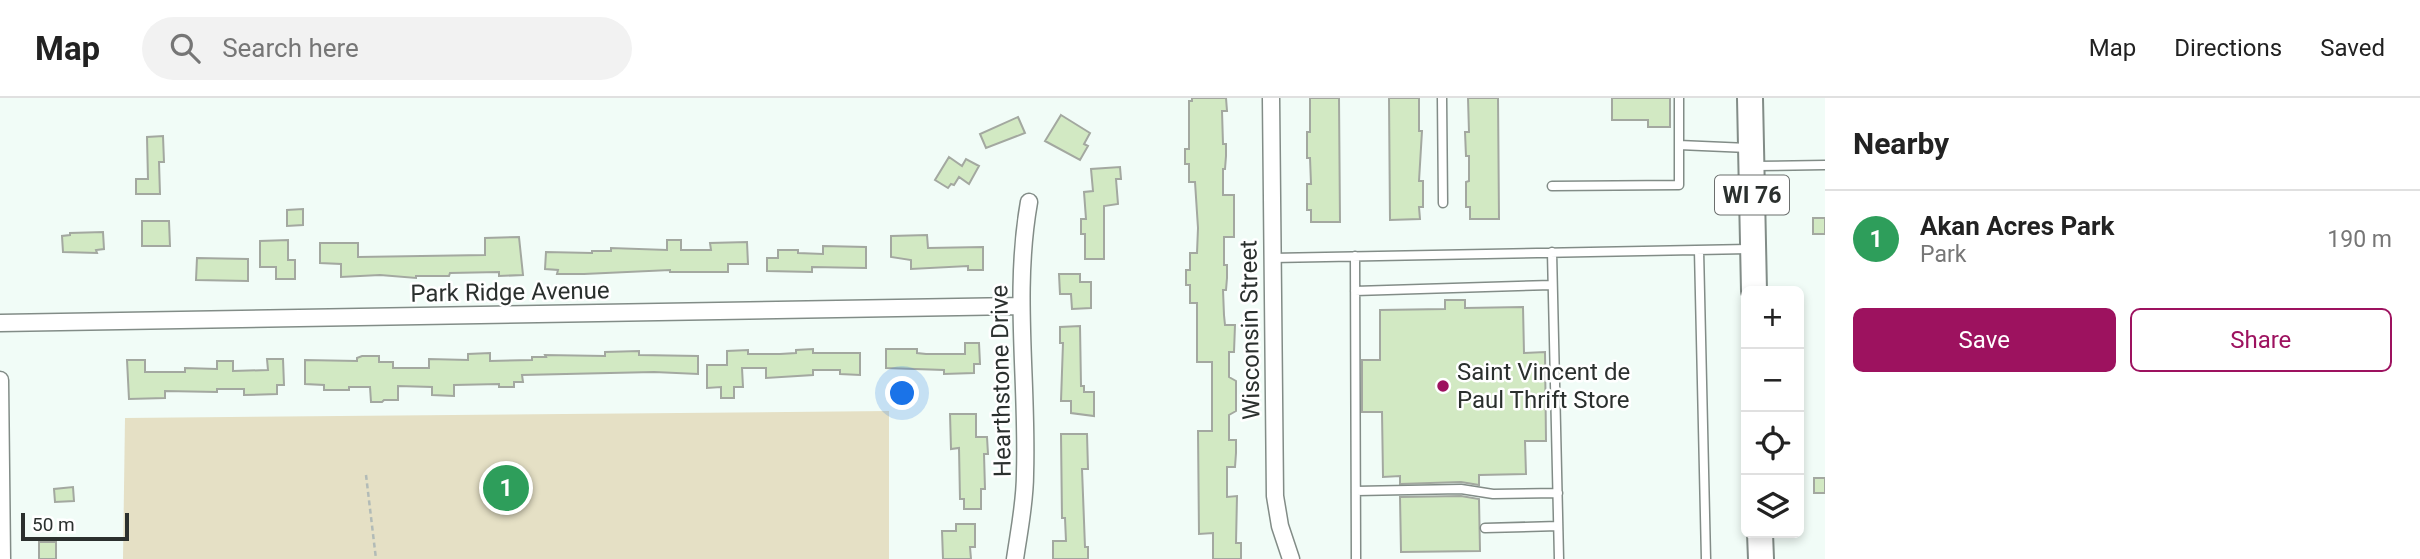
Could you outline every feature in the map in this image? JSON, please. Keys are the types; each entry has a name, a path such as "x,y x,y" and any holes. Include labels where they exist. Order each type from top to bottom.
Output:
{"main road":[{"name":"WI 76","path":"1750,98 1754,286"},
{"path":"1760,538 1761,559"}],"street":[{"name":"Wisconsin Street","path":"1271,98 1275,496 1280,526 1291,559"},
{"name":"Hearthstone Drive","path":"1015,559 1026,471 1021,306 1023,239 1029,201"},
{"name":"Park Ridge Avenue","path":"0,323 1021,306"},
{"path":"0,380 2,559"}],"lane":[{"path":"1442,98 1443,203"},
{"path":"1552,186 1679,185 1679,98"},
{"path":"1679,145 1751,157 1825,165"},
{"path":"1272,258 1753,249"},
{"path":"1699,250 1706,559"},
{"path":"1552,253 1559,559"},
{"path":"1355,256 1356,559"},
{"path":"1355,291 1552,285"},
{"path":"1356,491 1461,489 1493,494 1558,493"},
{"path":"1485,528 1558,526"}],"path":[{"path":"366,475 376,559"}],"shaded area":[{"path":"889,411 889,559 123,559 125,418"}],"building":[{"path":"1192,98 1226,98 1227,111 1222,111 1223,144 1226,144 1223,195 1234,195 1234,237 1224,237 1227,278 1226,290 1223,290 1225,325 1235,325 1234,352 1229,352 1229,377 1236,381 1236,411 1229,415 1229,440 1236,440 1235,467 1227,467 1227,497 1237,496 1236,543 1241,543 1241,559 1213,559 1213,533 1199,534 1198,431 1212,431 1212,362 1197,362 1197,303 1190,303 1190,285 1186,285 1186,270 1190,270 1190,253 1197,253 1198,228 1195,182 1189,182 1189,164 1185,164 1185,149 1189,149 1189,101 1192,101"},
{"path":"1310,98 1339,98 1340,222 1311,222 1311,210 1307,210 1307,184 1311,184 1310,158 1307,158"},
{"path":"1389,98 1419,98 1419,131 1422,131 1419,181 1423,181 1420,219 1390,220"},
{"path":"1468,98 1498,98 1499,219 1470,219 1470,207 1466,207 1466,182 1469,181 1465,132 1469,132"},
{"path":"1612,98 1670,98 1670,127 1648,127 1648,120 1612,120"},
{"path":"1061,115 1090,133 1084,144 1088,146 1080,160 1045,141"},
{"path":"1018,117 1025,133 986,148 980,134"},
{"path":"163,136 164,162 159,162 160,194 136,194 136,179 148,179 147,137"},
{"path":"949,157 962,166 966,159 979,166 969,184 959,177 954,185 951,184 948,188 935,180"},
{"path":"1120,167 1121,179 1116,179 1118,204 1104,206 1104,259 1085,259 1085,234 1081,234 1081,219 1086,219 1084,192 1093,191 1091,169"},
{"path":"303,209 303,225 287,226 287,210"},
{"path":"1813,218 1825,218 1825,234 1813,234"},
{"path":"142,221 169,221 170,246 142,246"},
{"path":"103,232 104,249 96,250 97,253 63,252 62,236 70,233"},
{"path":"927,235 928,248 983,247 983,270 968,270 968,266 911,269 911,260 891,257 891,236"},
{"path":"519,237 523,275 499,276 499,272 450,273 449,276 416,278 380,275 341,277 341,264 320,263 320,243 358,243 358,257 485,255 485,238"},
{"path":"288,240 288,260 295,260 295,279 276,279 276,267 260,267 260,241"},
{"path":"667,240 681,240 681,250 711,250 710,243 747,242 748,264 728,264 728,272 670,270 557,274 558,270 545,269 546,252 592,253 611,251 611,248 667,250"},
{"path":"823,246 866,247 866,268 812,267 812,272 767,271 767,258 778,258 778,250 823,254"},
{"path":"197,258 248,259 248,281 196,280"},
{"path":"1059,274 1080,274 1080,282 1091,282 1091,308 1072,309 1071,294 1060,294"},
{"name":"Saint Vincent de Paul Thrift Store","path":"1445,300 1465,300 1465,308 1523,307 1524,353 1545,352 1546,441 1525,441 1526,474 1479,475 1479,485 1461,482 1400,484 1400,476 1383,477 1382,412 1362,412 1362,360 1380,360 1380,310 1445,309"},
{"path":"1080,326 1081,386 1084,386 1084,392 1094,392 1094,416 1071,413 1071,401 1061,401 1063,343 1060,343 1060,327"},
{"path":"965,343 979,343 980,364 974,364 974,373 944,374 944,370 886,368 886,349 917,349 917,353 926,354 965,354"},
{"path":"813,349 813,353 860,353 860,375 840,374 840,370 813,370 813,375 766,378 766,368 742,368 743,387 734,387 734,398 721,398 721,387 707,388 707,365 727,365 727,351 748,350 748,354 780,354"},
{"path":"639,351 639,355 698,356 698,374 654,372 522,375 523,382 514,382 514,387 499,387 499,384 454,385 454,396 432,395 432,387 398,386 398,400 382,402 371,402 370,387 324,390 324,385 305,384 305,360 357,361 357,358 362,356 379,356 379,362 393,362 393,368 429,368 429,359 468,360 468,354 490,353 490,361 532,360 532,357 546,357 545,355 605,356 605,352"},
{"path":"267,359 283,359 284,385 277,385 277,394 244,395 244,389 217,389 217,392 165,391 165,398 129,399 127,360 145,360 145,372 185,372 185,368 217,369 217,361 233,361 233,371 268,370"},
{"path":"950,414 976,414 976,437 987,437 988,454 984,454 985,489 981,489 981,509 964,509 964,499 960,499 959,448 951,449"},
{"path":"1061,434 1087,434 1088,469 1082,469 1085,547 1088,547 1088,559 1053,559 1053,541 1066,541 1065,518 1062,518"},
{"path":"1814,478 1825,478 1825,493 1814,493"},
{"path":"73,487 74,501 55,502 54,489"},
{"path":"1461,496 1479,499 1480,551 1401,552 1400,497"},
{"path":"956,524 975,524 975,547 970,547 971,559 943,559 942,531 956,531"},
{"path":"39,542 56,542 56,559 39,559"}],"place":[{"name":"Saint Vincent de Paul Thrift Store","path":"1443,386"},
{"name":"Akan Acres Park","path":"506,488"}]}
